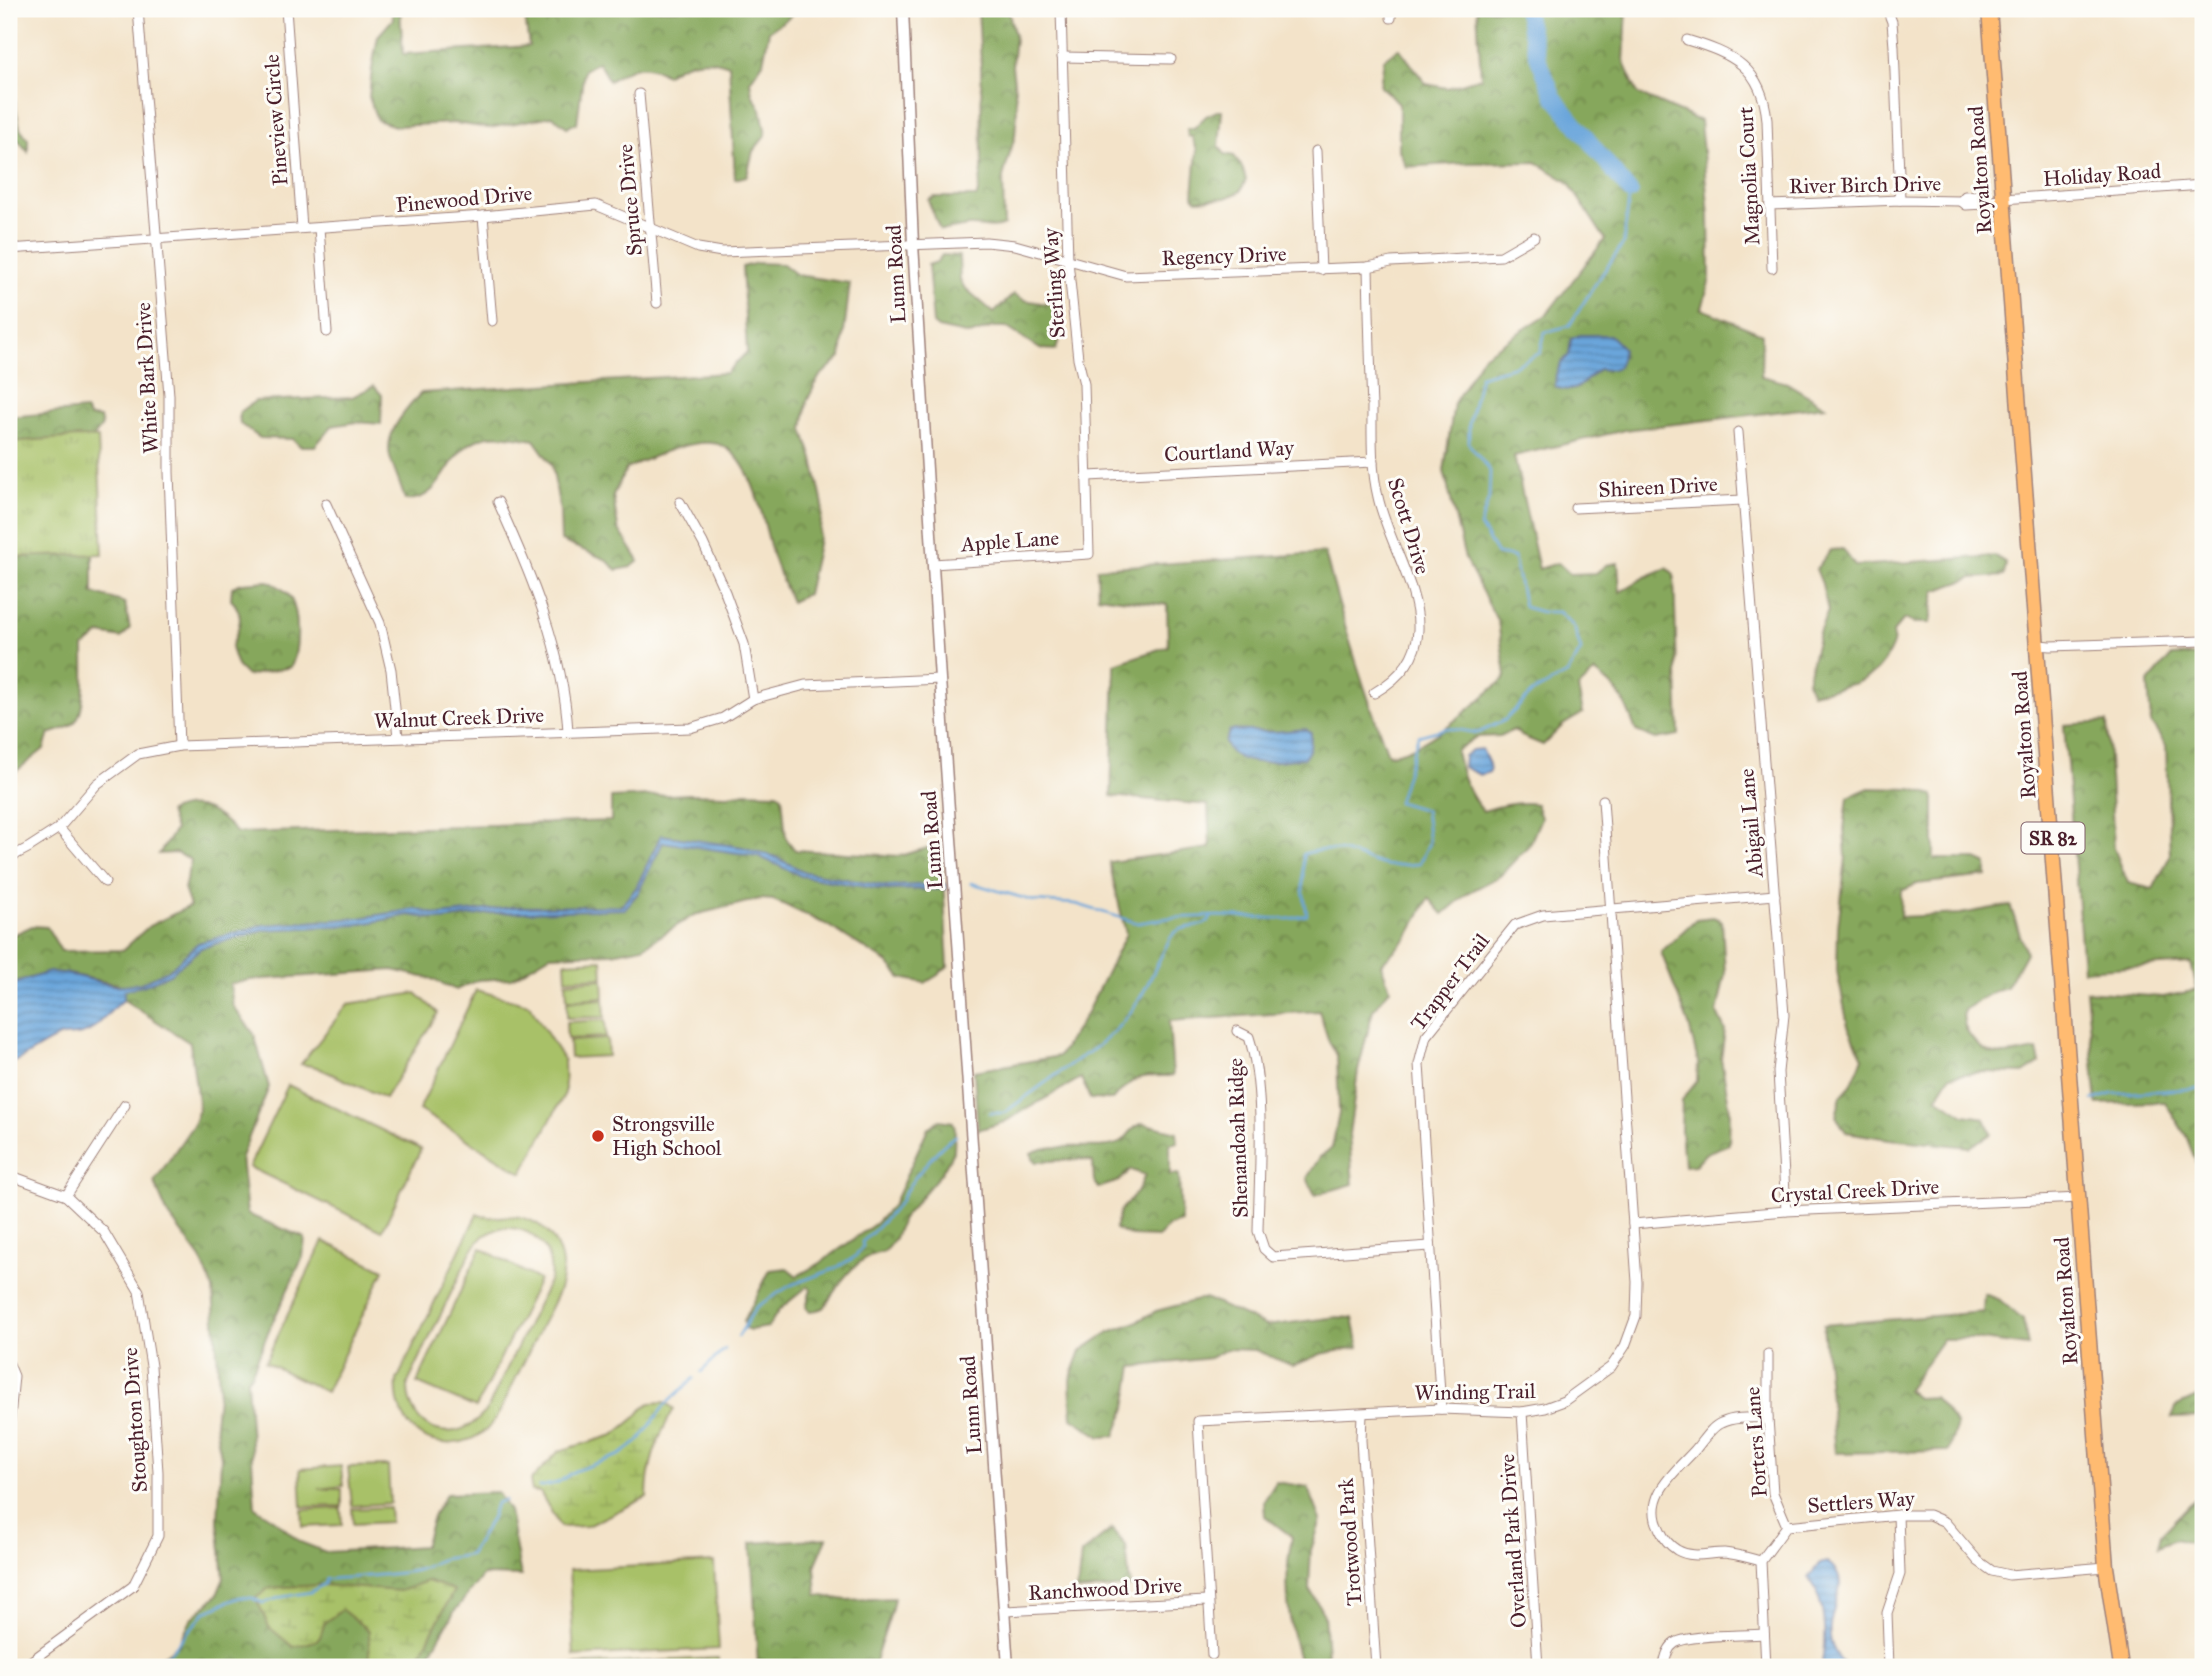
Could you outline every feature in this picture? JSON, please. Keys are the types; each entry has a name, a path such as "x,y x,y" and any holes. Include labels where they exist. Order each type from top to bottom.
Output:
{"main road":[{"name":"Royalton Road","path":"1989,9 1996,200 2039,645 2106,1567 2121,1667"}],"street":[{"name":"White Bark Drive","path":"138,9 169,395 169,486 179,746"},
{"name":"Pineview Circle","path":"286,9 302,228"},
{"name":"Lunn Road","path":"903,9 913,244 940,679 1008,1667"},
{"name":"Sterling Way","path":"1061,9 1068,261 1078,359 1084,384 1089,554"},
{"path":"1887,9 1892,22 1894,47 1900,200"},
{"name":"Magnolia Court","path":"1687,40 1734,58 1759,88 1767,120 1772,268"},
{"path":"1062,57 1171,59"},
{"name":"Spruce Drive","path":"639,94 657,303"},
{"path":"1316,151 1321,270"},
{"name":"Holiday Road","path":"1996,200 2203,186"},
{"name":"River Birch Drive","path":"1770,205 1900,200 1961,201 1965,197 1985,195 1996,200"},
{"name":"Pinewood Drive","path":"9,249 484,216 596,205 698,248 722,252 913,244"},
{"path":"484,216 492,321"},
{"path":"319,228 327,332"},
{"name":"Regency Drive","path":"913,244 1015,245 1126,276 1321,270 1368,267 1391,262 1501,256 1534,237"},
{"name":"Scott Drive","path":"1368,267 1373,462 1377,497 1416,603 1418,631 1414,650 1404,670 1391,683 1374,693"},
{"name":"Abigail Lane","path":"1738,432 1784,1014 1778,1072 1786,1211"},
{"name":"Courtland Way","path":"1088,476 1373,462"},
{"name":"Shireen Drive","path":"1575,508 1743,500"},
{"path":"498,502 542,604 559,675 568,731"},
{"path":"680,502 703,543 744,644 753,699"},
{"path":"326,504 380,624 391,670 398,737"},
{"name":"Apple Lane","path":"933,564 1089,554"},
{"path":"2039,645 2203,641"},
{"name":"Walnut Creek Drive","path":"9,858 59,828 97,784 138,754 179,746 690,728 723,718 753,699 805,685 940,679"},
{"name":"Winding Trail","path":"1212,1655 1198,1421 1441,1409 1522,1412 1545,1408 1574,1395 1611,1367 1625,1346 1636,1316 1637,1282 1603,800"},
{"path":"59,828 105,882"},
{"name":"Trapper Trail","path":"1441,1409 1419,1064 1426,1036 1515,925 1543,915 1775,895"},
{"name":"Shenandoah Ridge","path":"1237,1031 1249,1037 1256,1069 1259,1120 1258,1231 1264,1249 1273,1257 1430,1246"},
{"path":"66,1196 125,1105"},
{"name":"Stoughton Drive","path":"9,1175 66,1196 104,1232 139,1291 151,1366 158,1472 158,1536 133,1586 23,1667"},
{"name":"Crystal Creek Drive","path":"1633,1224 1786,1211 2080,1198"},
{"name":"Porters Lane","path":"1768,1354 1773,1493 1787,1525"},
{"path":"9,1364 14,1376 9,1428"},
{"name":"Overland Park Drive","path":"1522,1412 1538,1667"},
{"name":"Trotwood Park","path":"1362,1414 1361,1440 1376,1667"},
{"path":"1766,1667 1761,1561 1724,1553 1689,1555 1676,1550 1665,1541 1654,1513 1656,1498 1662,1485 1720,1423 1740,1418 1769,1418"},
{"path":"1889,1667 1887,1613 1900,1574 1898,1515"},
{"name":"Settlers Way","path":"1761,1561 1787,1525 1898,1515 1928,1515 1945,1522 1978,1561 1993,1571 2008,1575 2106,1567"},
{"name":"Ranchwood Drive","path":"1005,1611 1207,1601"},
{"path":"1664,1667 1666,1653 1674,1644 1686,1639 1764,1634"},
{"path":"9,1662 15,1667"}],"green space":[{"path":"392,9 400,9 403,54 529,46 524,9 794,9 790,17 769,31 763,62 750,81 752,94 761,109 766,135 753,151 747,176 735,179 729,65 720,62 696,61 666,75 651,68 637,67 609,81 598,62 584,70 577,123 567,127 552,116 489,128 455,123 395,126 377,120 369,97 372,69 378,36 393,19"},
{"path":"978,9 1008,9 1015,37 1012,66 1017,107 1015,136 1003,177 1004,225 995,228 969,226 940,230 928,200 934,197 977,197 982,170"},
{"path":"1477,9 1627,9 1624,63 1638,94 1700,121 1709,215 1710,278 1702,309 1762,334 1761,376 1787,383 1825,406 1625,430 1514,456 1539,569 1558,563 1570,574 1596,573 1606,565 1618,563 1620,592 1667,568 1674,574 1679,735 1656,739 1636,731 1621,697 1595,672 1578,688 1583,713 1563,725 1543,745 1521,736 1514,730 1500,736 1476,737 1456,751 1465,782 1483,811 1510,804 1536,804 1541,818 1530,844 1500,876 1468,893 1443,914 1429,898 1407,938 1381,964 1390,989 1373,1010 1358,1071 1349,1134 1353,1184 1315,1195 1307,1178 1320,1157 1332,1148 1339,1113 1337,1055 1329,1042 1319,1011 1169,1021 1173,1076 1138,1078 1112,1100 1090,1099 1081,1078 1004,1122 978,1130 974,1071 1059,1056 1085,1016 1126,934 1109,862 1210,848 1208,805 1111,796 1115,664 1168,646 1167,605 1098,596 1097,568 1325,553 1354,655 1388,754 1402,752 1433,736 1465,712 1506,675 1498,622 1465,559 1444,471 1454,403 1483,356 1546,315 1605,239 1568,182 1536,162 1406,167 1399,150 1399,103 1380,86 1384,59 1399,48 1426,84 1447,88 1481,78"},
{"path":"9,76 20,128 28,139 28,152 9,129"},
{"path":"1222,111 1219,147 1225,154 1234,156 1242,167 1246,180 1240,192 1225,198 1197,200 1193,196 1197,150 1192,137 1188,136 1187,128 1194,128 1206,116"},
{"path":"942,255 959,256 960,280 964,287 994,313 1014,294 1024,300 1059,306 1062,330 1056,350 1040,349 1006,327 993,327 970,335 938,328 933,324 928,265 937,262"},
{"path":"757,263 783,264 797,275 850,283 841,357 819,377 807,401 803,429 823,505 807,594 791,602 773,557 751,480 734,454 713,443 687,445 626,469 613,496 618,528 639,561 631,567 617,570 605,559 561,541 560,511 552,465 534,440 499,435 479,439 458,455 429,493 405,500 390,457 390,439 398,422 421,393 726,373 747,352 742,267"},
{"path":"374,386 382,395 381,424 356,422 332,426 315,446 300,446 293,439 260,438 240,424 239,413 255,401 352,397"},
{"path":"85,410 89,417 100,418 102,426 93,438 9,442 9,417"},
{"path":"98,438 103,554 9,557 9,442"},
{"path":"1843,549 1855,566 1995,556 2006,563 2004,576 1972,578 1935,591 1930,623 1914,623 1904,619 1893,632 1893,645 1875,672 1856,683 1812,693 1807,681 1819,633 1828,611 1816,569 1831,550"},
{"path":"93,554 93,593 125,603 130,629 121,638 100,634 84,647 84,687 78,717 69,727 49,734 44,749 9,777 9,557"},
{"path":"268,581 286,592 293,604 297,622 296,651 291,667 247,676 237,666 231,648 240,623 239,612 231,599 232,587 242,583"},
{"path":"2203,655 2203,1180 2186,1136 2165,1102 2097,1104 2086,991 2163,997 2197,990 2191,963 2083,970 2064,725 2107,722 2114,848 2128,883 2153,889 2170,856 2166,746 2151,723 2148,683 2171,656"},
{"path":"1869,788 1912,789 1934,795 1934,859 1976,859 1987,864 1987,876 1917,884 1901,891 1900,917 1960,914 2010,905 2026,953 2007,987 1996,990 1964,1010 1965,1026 1973,1040 1987,1051 2003,1055 2037,1050 2040,1063 2024,1073 1980,1072 1950,1076 1937,1097 1964,1115 1985,1118 1991,1134 1970,1147 1846,1132 1836,1116 1841,1096 1851,1085 1863,1058 1848,1026 1837,971 1848,797"},
{"path":"746,792 777,793 782,796 786,838 795,850 900,856 941,844 948,966 925,983 901,978 888,963 827,925 773,900 760,899 694,915 643,947 612,953 550,955 512,978 478,980 456,990 432,979 393,970 250,980 230,984 233,1006 254,1034 269,1087 241,1157 247,1214 305,1238 303,1257 247,1379 255,1507 300,1542 326,1552 424,1546 434,1514 446,1494 497,1492 509,1511 521,1576 483,1575 454,1612 423,1667 148,1667 179,1644 191,1619 217,1595 224,1578 218,1522 221,1457 215,1423 219,1387 213,1289 201,1259 167,1213 154,1182 193,1125 199,1109 190,1043 124,1000 124,986 64,973 21,980 9,985 9,937 32,926 47,927 61,951 123,950 149,926 190,906 184,889 191,860 176,853 159,854 175,830 169,812 189,806 214,813 237,833 611,821 611,798 728,795"},
{"path":"1713,917 1722,921 1725,974 1717,1013 1725,1030 1721,1059 1730,1110 1729,1144 1706,1153 1695,1165 1684,1166 1682,1100 1697,1081 1698,1062 1689,1025 1661,952 1696,919"},
{"path":"602,960 603,977 566,979 565,962"},
{"path":"603,979 604,997 567,1000 566,982"},
{"path":"476,990 529,1004 564,1061 565,1093 522,1173 419,1110"},
{"path":"416,993 438,1013 385,1098 316,1067 301,1064 348,1004"},
{"path":"604,999 605,1017 567,1018 567,1001"},
{"path":"605,1020 606,1037 567,1039 566,1022"},
{"path":"607,1039 608,1056 570,1058 569,1041"},
{"path":"288,1085 421,1149 382,1231 249,1167"},
{"path":"939,1120 953,1122 954,1150 942,1172 902,1219 895,1238 884,1252 874,1254 856,1265 841,1281 824,1308 810,1312 806,1307 811,1289 808,1286 779,1310 768,1327 750,1330 745,1328 744,1321 770,1270 787,1268 797,1276 819,1264 876,1223 893,1205 928,1128"},
{"path":"1142,1123 1177,1132 1178,1142 1170,1144 1170,1175 1179,1174 1181,1222 1168,1226 1159,1237 1131,1236 1115,1229 1120,1211 1138,1191 1145,1175 1131,1170 1119,1181 1098,1188 1094,1182 1093,1162 1080,1159 1035,1162 1031,1153 1053,1147 1113,1145 1121,1142"},
{"path":"477,1214 488,1217 520,1217 532,1221 551,1236 557,1246 562,1268 558,1292 495,1420 486,1430 471,1439 454,1443 437,1442 421,1436 409,1425 401,1411 397,1380","holes":["500,1228 512,1228 531,1235 544,1248 550,1267 550,1279 488,1408 476,1421 463,1429 450,1432 437,1430 425,1424 416,1414 410,1400 408,1383 471,1251 483,1236"]},
{"path":"323,1241 384,1270 326,1392 265,1362"},
{"path":"481,1248 539,1280 476,1408 417,1383"},
{"path":"1984,1294 2000,1300 2023,1320 2028,1346 1974,1339 1943,1339 1907,1390 1917,1398 1934,1397 1957,1425 1948,1451 1835,1453 1823,1325 1983,1312"},
{"path":"1205,1298 1266,1326 1337,1317 1353,1318 1359,1347 1321,1354 1293,1366 1255,1350 1227,1349 1210,1358 1133,1367 1126,1408 1115,1436 1101,1437 1072,1418 1070,1380 1081,1351 1109,1332 1156,1311"},
{"path":"2203,1394 2203,1417 2172,1418 2175,1407"},
{"path":"665,1402 674,1409 654,1452 647,1497 587,1526 560,1527 540,1492 532,1491 530,1481 559,1451 614,1435 650,1403"},
{"path":"341,1466 343,1486 319,1489 342,1489 342,1506 302,1507 300,1469"},
{"path":"388,1466 390,1503 352,1506 348,1467"},
{"path":"1276,1482 1308,1487 1321,1520 1311,1550 1309,1588 1324,1615 1328,1667 1301,1667 1290,1619 1287,1586 1292,1537 1265,1516 1264,1501"},
{"path":"2203,1491 2203,1547 2175,1539 2158,1546 2161,1534"},
{"path":"389,1507 390,1522 353,1524 352,1509"},
{"path":"341,1508 342,1525 303,1527 302,1510"},
{"path":"1112,1529 1126,1546 1130,1587 1077,1591 1081,1554"},
{"path":"827,1538 815,1566 817,1595 846,1600 894,1598 874,1667 758,1667 751,1543"},
{"path":"714,1562 719,1649 574,1656 569,1570"},
{"path":"427,1581 454,1590 414,1667 369,1667 369,1631 342,1610 325,1622 320,1637 315,1641 293,1647 269,1627 256,1598 269,1588 321,1585 400,1591"},
{"path":"718,1658 719,1667 571,1667 571,1665"}],"water":[{"path":"1580,335 1610,335 1623,348 1621,359 1615,368 1599,369 1574,389 1562,389 1555,386 1556,374 1569,355 1571,339"},
{"path":"1306,729 1311,733 1311,740 1304,758 1271,762 1248,761 1230,751 1225,742 1230,730 1273,732"},
{"path":"1482,749 1490,772 1480,775 1463,767 1464,756 1472,750"},
{"path":"661,835 742,847 773,856 805,872 885,886 947,884 947,889 885,890 854,885 801,876 758,856 663,842 638,893 625,909 493,913 443,920 409,915 357,925 264,930 201,948 170,974 145,985 124,990 124,1000 88,1032 59,1037 9,1064 9,985 49,972 117,986 141,983 170,969 198,943 264,925 360,918 415,909 440,915 513,907 621,906 636,888"},
{"path":"1827,1562 1835,1568 1840,1583 1830,1638 1836,1654 1846,1667 1821,1667 1824,1621 1819,1598 1809,1577 1819,1564"}],"waterway":[{"path":"1525,9 1538,58 1554,97 1630,192"},
{"path":"971,883 1034,901 1076,904 1138,923 1168,918 1219,916 1288,919 1307,915 1303,889 1303,854 1326,850 1345,852 1385,865 1419,864 1429,843 1425,810 1398,802 1418,736 1447,728 1478,733 1505,720 1532,693 1567,674 1581,650 1574,627 1559,612 1542,612 1524,607 1514,557 1497,554 1480,526 1489,498 1490,471 1469,444 1469,424 1480,376 1512,367 1540,353 1545,332 1569,326 1623,244 1630,192"},
{"path":"990,1113 1004,1113 1098,1046 1124,1020 1138,1001 1171,937 1181,929 1203,924 1212,916"},
{"path":"2093,1100 2112,1094 2203,1088"},
{"path":"738,1337 756,1307 791,1285 834,1269 855,1257 863,1246 862,1242 901,1201 921,1170 956,1136"},
{"path":"701,1372 725,1349"},
{"path":"539,1487 557,1483 575,1471 620,1455 639,1441 664,1406 694,1378"},
{"path":"150,1667 168,1655 206,1611 240,1597 263,1603 311,1592 324,1584 326,1579 413,1571 443,1559 470,1554 491,1519 496,1503 505,1500"}],"place":[{"name":"Strongsville High School","path":"598,1136"}]}
